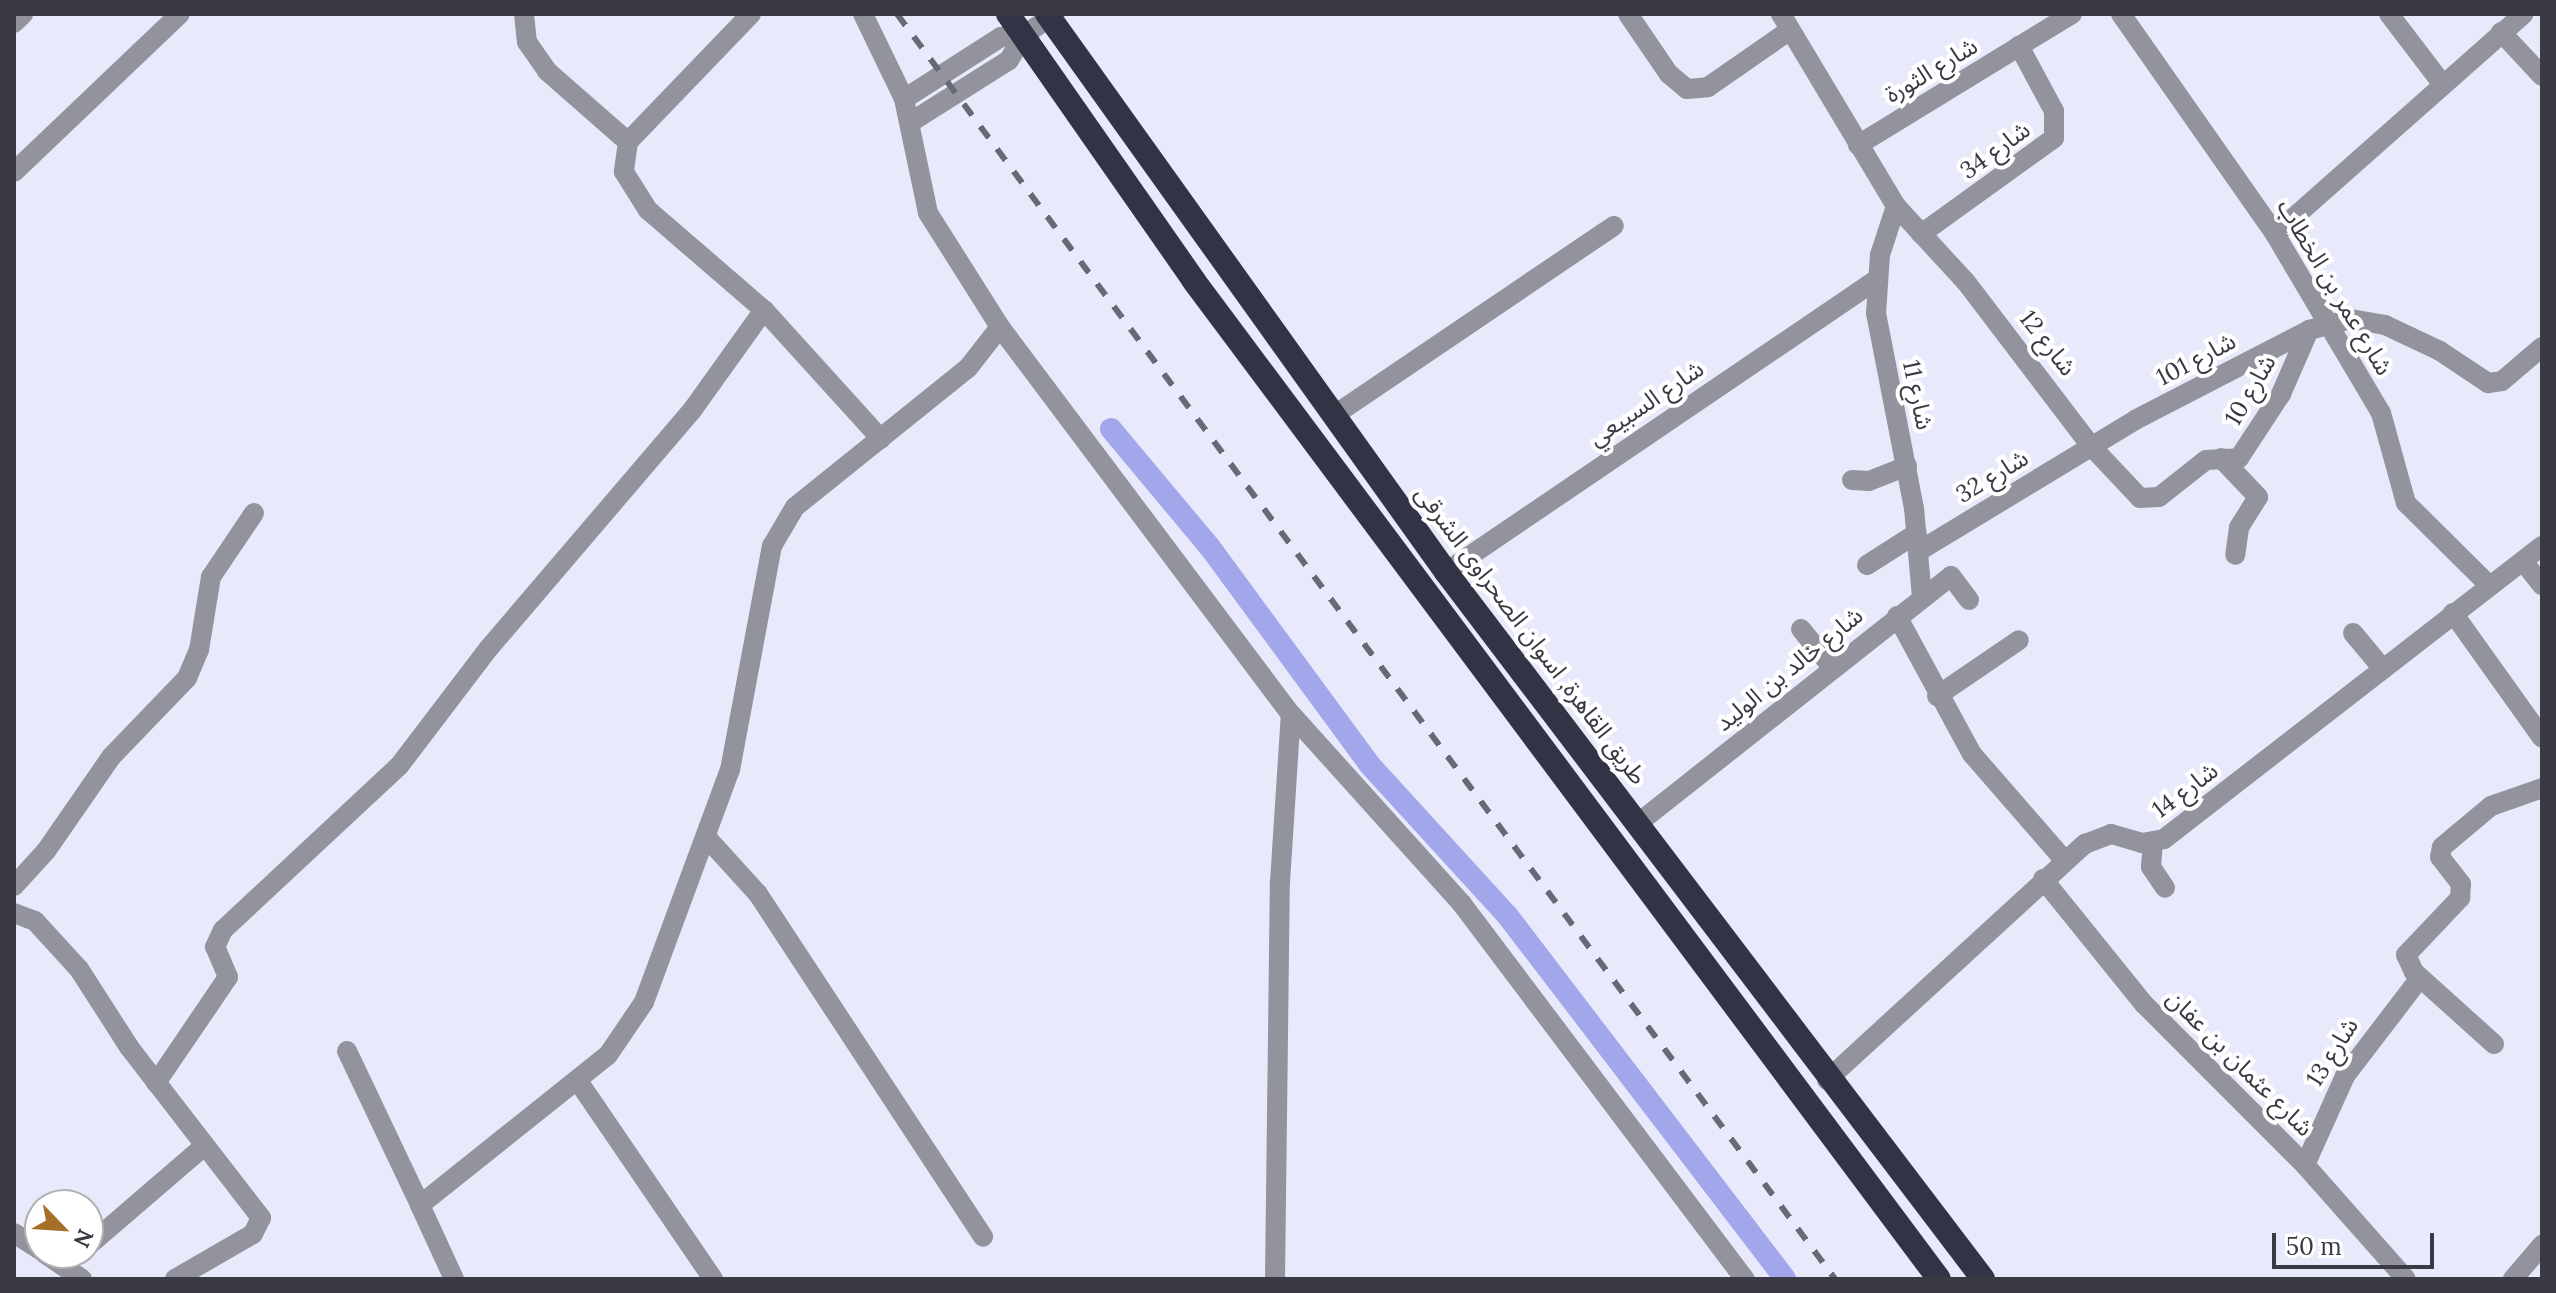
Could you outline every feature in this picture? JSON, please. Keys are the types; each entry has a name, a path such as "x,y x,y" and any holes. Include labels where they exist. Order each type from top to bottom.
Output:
{"highway":[{"path":"1008,14 1204,293 1939,1279"},
{"name":"طريق القاهرة, اسوان الصحراوى الشرقى","path":"1051,15 1446,572 1827,1080 1983,1279"}],"street":[{"path":"14,23 23,14"},
{"path":"14,172 180,14"},
{"path":"524,14 527,42 547,71 628,142"},
{"path":"751,14 628,142 624,172 648,210 764,310 881,439"},
{"path":"863,14 904,99 928,213 1000,327 1291,714 1462,904 1745,1279"},
{"path":"1628,14 1669,74 1687,89 1708,87 1785,22"},
{"name":"شارع الثورة","path":"1858,145 2072,14"},
{"name":"شارع عمر بن الخطاب","path":"2121,14 2275,234 2318,327 2390,433 2406,503 2490,586"},
{"path":"2389,14 2443,85"},
{"path":"2275,234 2524,14"},
{"path":"911,122 1009,60 1024,35 1051,15"},
{"name":"شارع 12","path":"1785,22 1896,206 2039,370 2091,446 2147,500 2206,460 2221,458"},
{"path":"2501,32 2542,76"},
{"path":"904,99 1001,37 1024,35"},
{"name":"شارع 34","path":"1921,234 2054,138 2054,111 2019,46"},
{"name":"شارع 11","path":"1896,206 1876,280 1881,345 1907,466 1922,597"},
{"path":"1333,416 1614,226"},
{"name":"شارع السبيعي","path":"1446,572 1876,280"},
{"path":"156,1083 228,977 215,947 223,930 399,766 489,648 693,409 764,310"},
{"path":"2318,327 2351,319 2385,325 2440,351 2488,383 2502,381 2542,347"},
{"path":"420,1205 578,1081 636,1016 708,839 730,770 772,546 795,507 968,368 1000,327"},
{"name":"شارع 101","path":"2091,446 2318,327"},
{"name":"شارع 10","path":"2221,458 2239,458 2257,433 2318,327"},
{"name":"شارع 32","path":"1867,565 1918,542 2091,446"},
{"path":"2221,458 2258,497 2239,528 2235,555"},
{"path":"1852,480 1869,481 1907,466"},
{"path":"14,886 46,851 111,757 187,678 199,650 211,577 254,513"},
{"name":"شارع 14","path":"1827,1080 2065,861 2102,835 2153,843 2174,833 2542,546"},
{"path":"2523,561 2542,585"},
{"name":"شارع خالد بن الوليد","path":"1637,824 1831,666 1922,597 1954,577 1969,600"},
{"path":"2453,613 2542,738"},
{"path":"1897,616 1937,696 1994,784 2065,861"},
{"path":"1801,629 1831,666"},
{"path":"2353,633 2383,669"},
{"path":"1937,696 2019,640"},
{"path":"1275,1279 1280,867 1291,714"},
{"path":"2494,1044 2408,964 2410,945 2462,890 2440,857 2442,847 2491,806 2542,788"},
{"path":"708,839 758,894 983,1237"},
{"path":"2153,843 2151,867 2165,888"},
{"name":"شارع عثمان بن عفان","path":"2043,879 2163,1025 2305,1165 2406,1279"},
{"path":"14,913 35,921 79,969 156,1083 261,1223 175,1279"},
{"name":"شارع 13","path":"2305,1165 2345,1076 2420,978"},
{"path":"347,1051 454,1279"},
{"path":"578,1081 713,1279"},
{"path":"104,1232 203,1147"},
{"path":"2513,1279 2542,1245"}],"waterway":[{"path":"1111,429 1209,546 1369,764 1507,915 1785,1279"}],"railway":[{"path":"897,14 1835,1279"}]}
